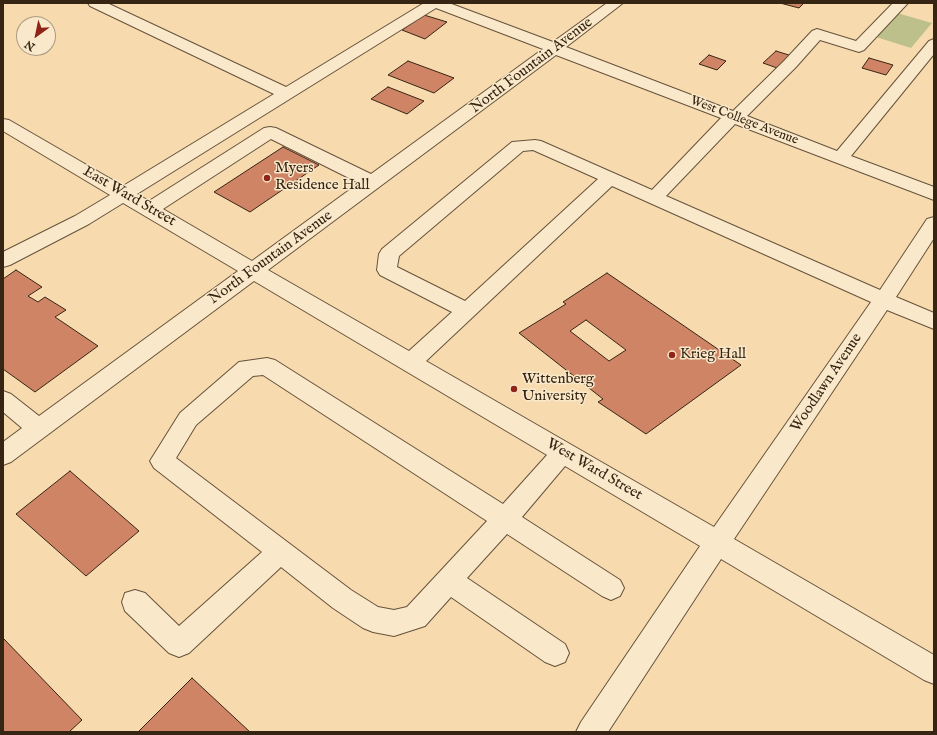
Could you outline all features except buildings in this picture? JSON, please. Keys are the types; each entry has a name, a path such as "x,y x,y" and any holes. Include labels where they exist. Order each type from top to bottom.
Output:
{"street":[{"path":"95,3 287,94"},
{"path":"3,260 82,220 435,3"},
{"name":"West College Avenue","path":"435,3 934,194"},
{"name":"North Fountain Avenue","path":"3,455 374,183 616,3"},
{"path":"654,198 734,117 790,64 817,34 859,47 901,3"},
{"path":"840,158 934,44"},
{"name":"East Ward Street","path":"3,124 255,270"},
{"path":"150,209 270,132 374,183"},
{"path":"467,311 387,270 389,254 518,146 535,145 934,322"},
{"path":"411,362 610,178"},
{"name":"Woodlawn Avenue","path":"591,732 934,223"},
{"name":"West Ward Street","path":"255,270 934,670"},
{"path":"563,452 505,519 415,617 394,623 373,619 342,599 162,461 188,419 247,368 267,366 505,519 611,588"},
{"path":"3,400 39,428"},
{"path":"135,602 179,644 281,551"},
{"path":"448,580 556,653"}],"green space":[{"path":"897,13 932,23 911,48 876,37"}],"place":[{"name":"Myers Residence Hall","path":"267,178"},
{"name":"Krieg Hall","path":"672,355"},
{"name":"Wittenberg University","path":"514,389"}]}
